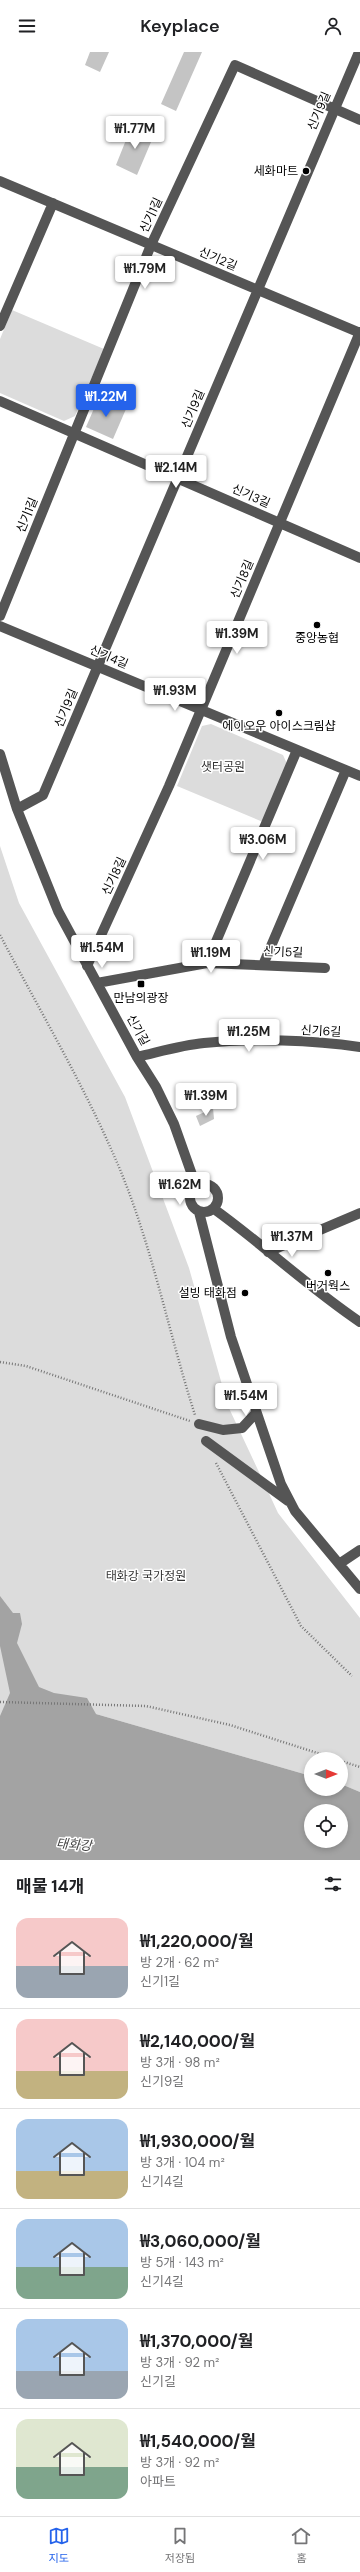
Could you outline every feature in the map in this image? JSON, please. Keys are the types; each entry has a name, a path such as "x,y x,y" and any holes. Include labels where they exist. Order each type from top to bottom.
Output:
{"street":[{"name":"신기9길","path":"18,809 43,795 359,52"},
{"name":"신기1길","path":"0,616 152,245 234,65 360,120"},
{"name":"신기2길","path":"0,181 360,333"},
{"path":"0,326 52,204"},
{"name":"신기8길","path":"87,966 201,711 360,333"},
{"name":"신기3길","path":"0,400 360,558"},
{"name":"신기4길","path":"0,626 360,776"},
{"path":"207,963 297,750"},
{"name":"신기길","path":"0,754 18,809 58,911 97,984 156,1087 174,1124 196,1186"},
{"path":"263,964 346,770"},
{"name":"신기5길","path":"97,984 207,963 263,964 325,968"},
{"name":"신기6길","path":"138,1057 203,1043 332,1043 360,1047"},
{"path":"206,1184 215,1189 218,1198 214,1209 209,1212 199,1212 194,1209 189,1200 191,1190 196,1186 206,1184"},
{"path":"214,1209 244,1230 317,1293 360,1322"},
{"path":"199,1212 231,1337 256,1413 289,1502"},
{"path":"268,1252 360,1213"},
{"path":"199,1424 224,1430 242,1428 256,1413"},
{"path":"206,1441 289,1502 360,1589"},
{"path":"339,1564 360,1550"}],"path":[{"path":"0,935 104,1134 121,1173 154,1267 199,1424"},
{"path":"0,1362 26,1366 199,1424"},
{"path":"215,1461 301,1626 352,1676"},
{"path":"0,1702 125,1704 167,1709 230,1725 314,1752"},
{"path":"348,1763 360,1767"}],"green space":[{"path":"12,310 104,349 75,416 64,421 0,393 0,339"},
{"name":"샛터공원","path":"211,724 283,755 287,764 263,822 177,786 202,726"},
{"name":"태화강 국가정원","path":"0,846 19,903 125,1097 189,1268 228,1406 278,1513 360,1618 360,1792 348,1787 348,1752 304,1752 304,1774 96,1714 0,1718"}],"water":[{"name":"태화강","path":"0,1596 13,1613 20,1613 22,1624 17,1643 39,1687 54,1693 87,1698 96,1714 304,1774 304,1796 348,1796 348,1787 360,1792 360,1860 0,1860 0,1716 10,1693 0,1646"}],"building":[{"path":"90,52 109,52 100,72 85,65"},
{"path":"184,52 202,52 176,111 161,104"},
{"path":"132,125 154,135 137,175 116,165"},
{"path":"99,397 126,409 113,439 86,427"},
{"path":"213,1108 214,1119 200,1126 196,1116"}],"place":[{"name":"세화마트","path":"306,171"},
{"name":"중앙농협","path":"317,625"},
{"name":"에이오우 아이스크림샵","path":"279,713"},
{"name":"만남의광장","path":"141,984"},
{"name":"버거웍스","path":"328,1273"},
{"name":"설빙 태화점","path":"245,1293"}]}
